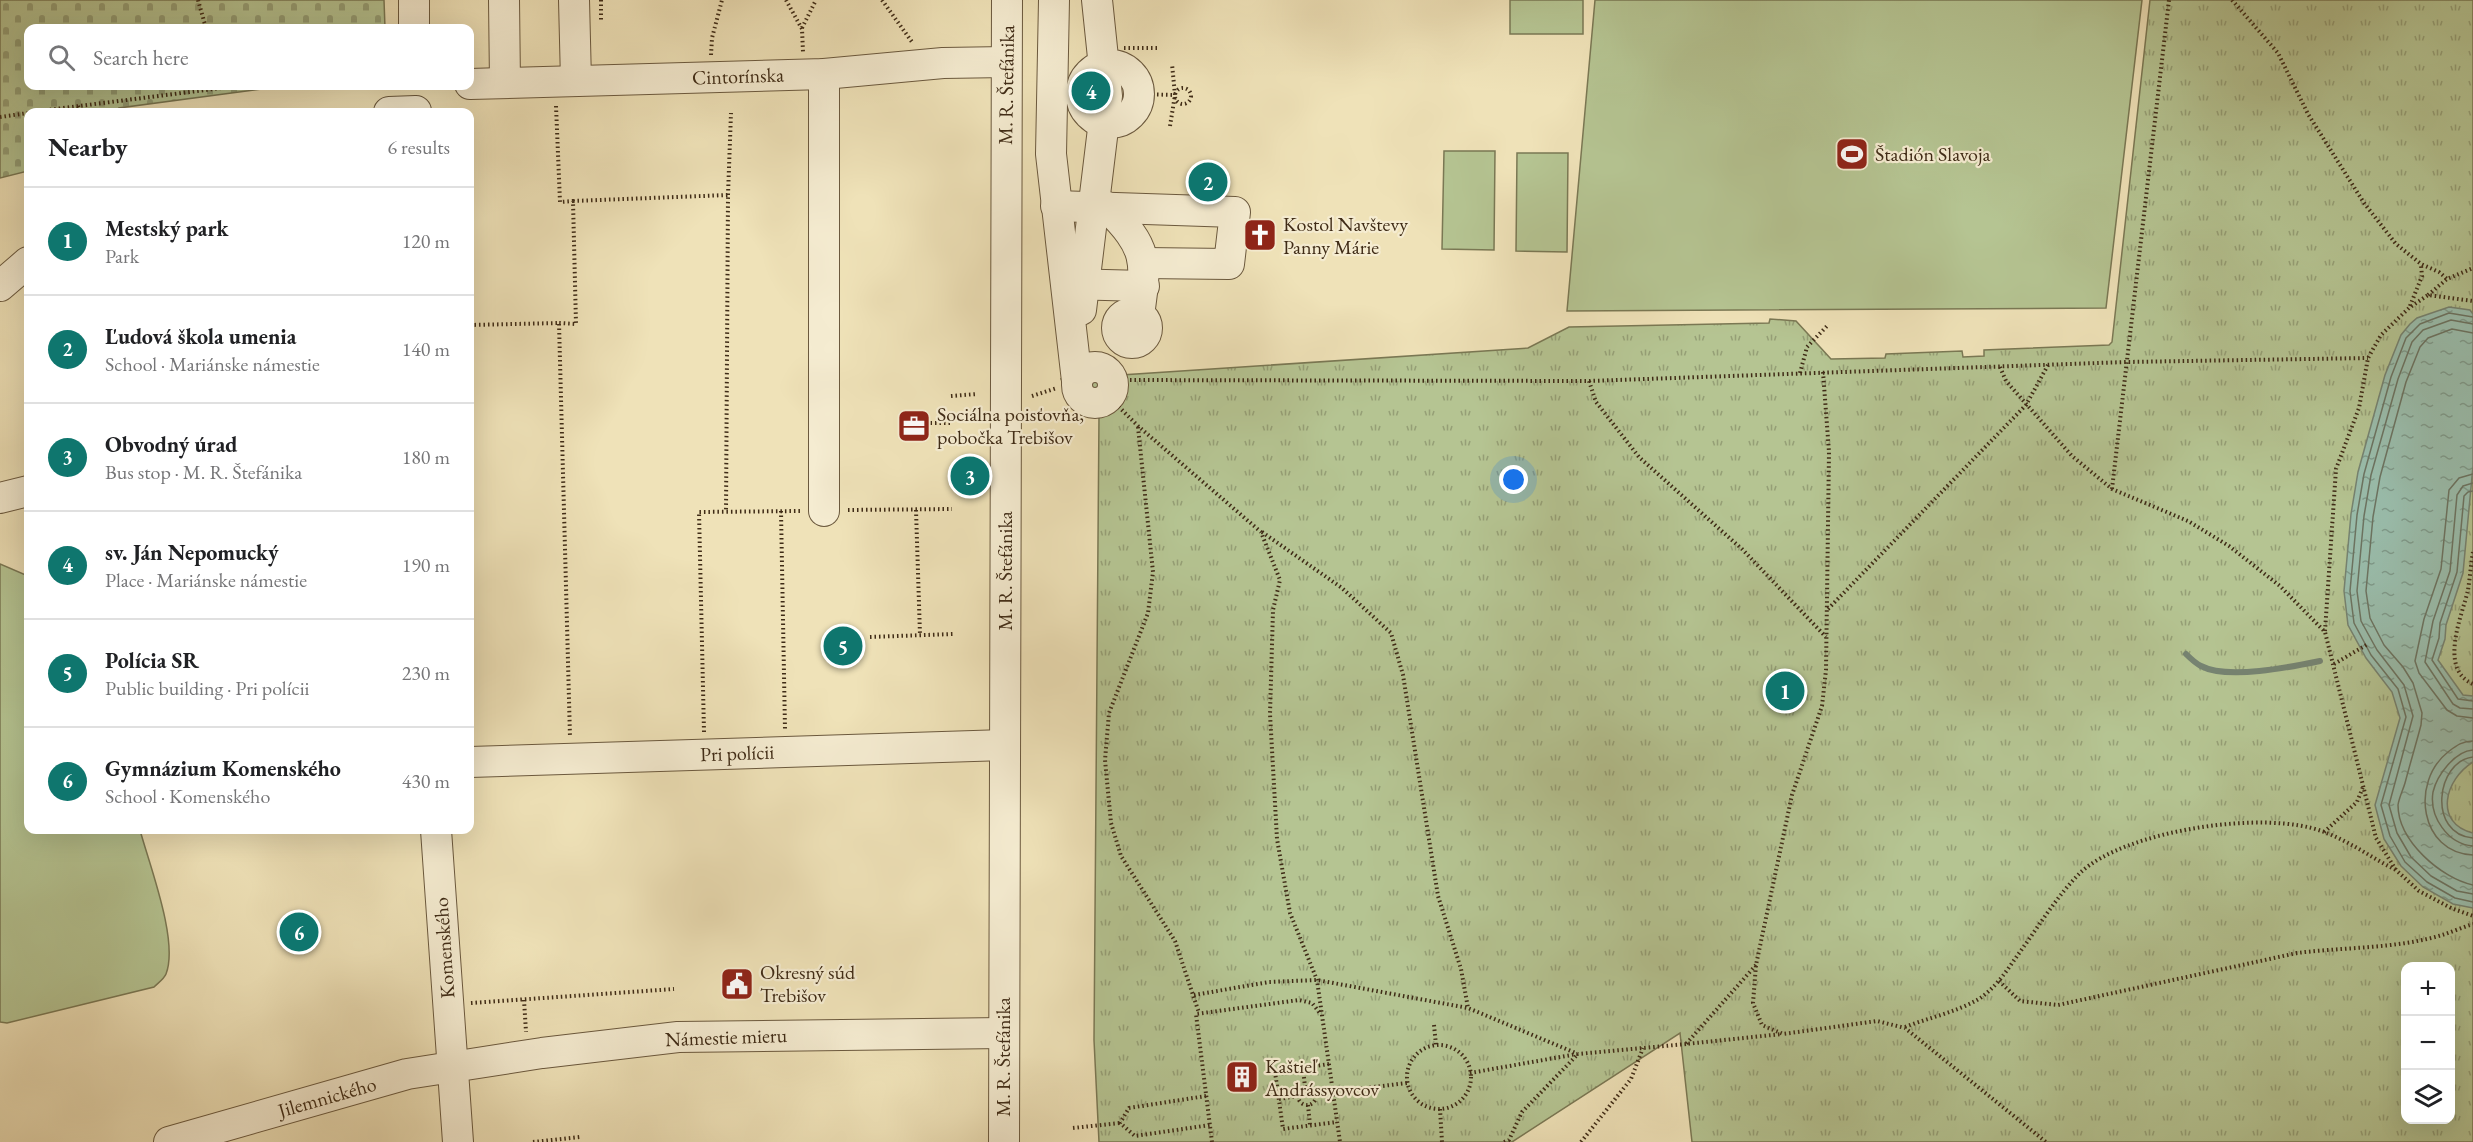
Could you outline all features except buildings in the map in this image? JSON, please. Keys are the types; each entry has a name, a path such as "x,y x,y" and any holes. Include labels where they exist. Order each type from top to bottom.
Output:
{"street":[{"path":"414,0 414,24"},
{"path":"504,0 505,83"},
{"path":"566,81 592,0"},
{"name":"M. R. Štefánika","path":"1004,1142 1007,0"},
{"path":"1054,0 1051,154 1056,206 1075,285 1079,393 1087,402 1099,403 1109,383 1139,303 1140,249 1132,235 1100,206"},
{"path":"1075,285 1100,206 1107,96 1097,0"},
{"path":"1052,140 1068,126 1080,95 1084,80 1090,72 1103,66 1118,66 1127,70 1133,76 1139,94 1138,103 1128,118 1119,122 1105,123 1091,117 1080,95 1076,76 1067,63 1054,51"},
{"name":"Cintorínska","path":"474,84 814,74 943,63 1006,62"},
{"path":"814,74 824,511"},
{"path":"1056,206 1235,212 1229,264 1139,303 1075,314"},
{"path":"0,286 24,265"},
{"path":"1075,285 1139,303"},
{"name":"Pri polícii","path":"474,762 1005,745"},
{"name":"Komenského","path":"436,834 458,1142"},
{"name":"Námestie mieru","path":"451,1066 678,1036 1003,1033"},
{"name":"Jilemnického","path":"169,1142 407,1074 451,1066"}],"path":[{"path":"198,0 205,24"},
{"path":"711,77 712,38 722,0"},
{"path":"786,0 802,29 814,74"},
{"path":"802,29 816,0"},
{"path":"882,0 917,48"},
{"path":"2112,489 2169,0"},
{"path":"2232,0 2278,53 2308,114 2364,203 2396,243 2421,264 2439,272 2447,279"},
{"path":"1170,126 1176,95 1181,88 1188,90 1191,95 1188,102 1183,103 1177,100 1176,95 1172,64"},
{"path":"566,81 560,202 728,195"},
{"path":"64,108 193,90"},
{"path":"1139,94 1176,95"},
{"path":"726,512 728,195 731,113"},
{"path":"0,117 24,114"},
{"path":"474,325 576,324 573,201"},
{"path":"2409,308 2422,276 2421,264"},
{"path":"2396,870 2376,837 2325,632 2336,469 2359,408 2367,358 2381,335 2409,308 2447,279 2473,268"},
{"path":"2428,295 2473,301"},
{"path":"559,323 570,759"},
{"path":"1800,373 1807,348 1827,326"},
{"path":"1109,383 1589,381 2126,362 2367,358"},
{"path":"1828,610 2026,405 2048,365"},
{"path":"2000,367 2006,381 2072,456 2112,489 2188,521 2229,546 2280,586 2325,632"},
{"path":"1783,1034 1762,1025 1754,1003 1756,965 1792,795 1821,706 1826,670 1829,452 1823,372"},
{"path":"1589,381 1596,402 1639,457 1742,549 1826,637"},
{"path":"1109,383 1138,426 1261,532 1342,588 1391,633 1403,675 1438,896 1461,969 1468,1008"},
{"path":"951,396 977,394"},
{"path":"917,423 952,423"},
{"path":"1138,426 1153,572 1148,613 1109,713 1106,760 1111,823 1121,856 1175,940 1199,1013"},
{"path":"916,510 920,635"},
{"path":"781,511 786,752"},
{"path":"704,724 699,512 713,512"},
{"path":"1261,532 1280,580 1273,610 1270,714 1277,838 1290,913 1317,980 1340,1142"},
{"path":"2473,552 2468,588 2454,649 2456,666 2462,678 2473,684"},
{"path":"870,637 953,634"},
{"path":"2334,664 2367,644"},
{"path":"2324,832 2357,802 2364,786"},
{"path":"1905,1028 1978,999 1999,981 2053,906 2081,872 2111,853 2195,829 2243,822 2289,823 2324,832 2396,870 2420,891 2451,908 2473,916"},
{"path":"1999,981 2020,1001 2058,1005 2297,953 2386,945 2440,936 2473,924"},
{"path":"1686,1044 1756,965"},
{"path":"1193,995 1269,982 1317,980 1468,1008 1578,1054"},
{"path":"470,1003 674,989"},
{"path":"524,1000 527,1042"},
{"path":"1212,1142 1196,1014 1299,1000 1312,1003 1322,1015"},
{"path":"1470,1073 1578,1054 1783,1034 1876,1021 1905,1028 2046,1142"},
{"path":"1434,1025 1436,1045"},
{"path":"1436,1045 1455,1050 1463,1056 1470,1073 1470,1085 1465,1094 1450,1107 1440,1109 1429,1108 1419,1102 1407,1083 1410,1063 1416,1054 1436,1045"},
{"path":"1581,1142 1631,1079 1643,1048"},
{"path":"1504,1142 1509,1140 1522,1112 1578,1054"},
{"path":"1329,1064 1275,1072 1282,1129 1337,1122"},
{"path":"1303,1068 1305,1087"},
{"path":"1316,1094 1407,1083"},
{"path":"1298,1096 1302,1104 1308,1105 1315,1100 1316,1094 1313,1089 1305,1087"},
{"path":"1298,1096 1305,1087"},
{"path":"1120,1123 1129,1108 1206,1096"},
{"path":"1279,1099 1298,1096"},
{"path":"1308,1105 1311,1125"},
{"path":"1440,1109 1442,1142"},
{"path":"1073,1128 1120,1123 1135,1136 1210,1125"},
{"path":"533,1142 580,1137"}],"green space":[{"path":"0,0 384,0 385,24 24,24 24,90 255,90 119,108 24,108 24,172 0,178"},
{"path":"1510,0 1583,0 1583,34 1510,34"},
{"name":"Štadión Slavoja","path":"1595,0 2142,0 2106,308 1567,311"},
{"path":"2150,0 2473,0 2473,1142 1692,1142 1680,1033 1512,1142 1099,1142 1094,1040 1099,415 1072,402 1061,379 1528,348 1569,327 1769,323 1770,319 1796,321 1831,359 1885,358 1886,354 1962,351 1963,357 1984,356 1984,350 2109,345 2112,342"},
{"path":"1444,151 1495,151 1494,250 1442,249"},
{"path":"1517,153 1568,153 1567,252 1516,251"},
{"path":"0,564 24,574 24,834 141,834 166,923 169,960 165,976 154,987 7,1023 0,1022"}],"water":[{"path":"2449,307 2470,310 2473,314 2473,466 2463,573 2446,625 2445,639 2438,660 2463,695 2473,696 2473,762 2463,770 2450,789 2448,811 2452,820 2460,828 2473,833 2473,908 2453,904 2423,887 2401,866 2384,839 2375,805 2400,718 2392,692 2366,658 2348,625 2344,591 2351,514 2358,472 2385,375 2401,335 2410,324 2417,318"}],"waterway":[{"path":"2186,654 2201,666 2226,672 2259,671 2320,661"}],"place":[{"name":"sv. Ján Nepomucký","path":"1091,91"},
{"name":"Štadión Slavoja","path":"1852,154"},
{"name":"Ľudová škola umenia","path":"1208,182"},
{"name":"Kostol Navštevy Panny Márie","path":"1260,235"},
{"name":"Sociálna poisťovňa, pobočka Trebišov","path":"914,426"},
{"name":"Obvodný úrad","path":"970,476"},
{"name":"Polícia SR","path":"843,646"},
{"name":"Mestský park","path":"1785,691"},
{"name":"Gymnázium Komenského","path":"299,932"},
{"name":"Okresný súd Trebišov","path":"737,984"},
{"name":"Kaštieľ Andrássyovcov","path":"1242,1077"}]}
